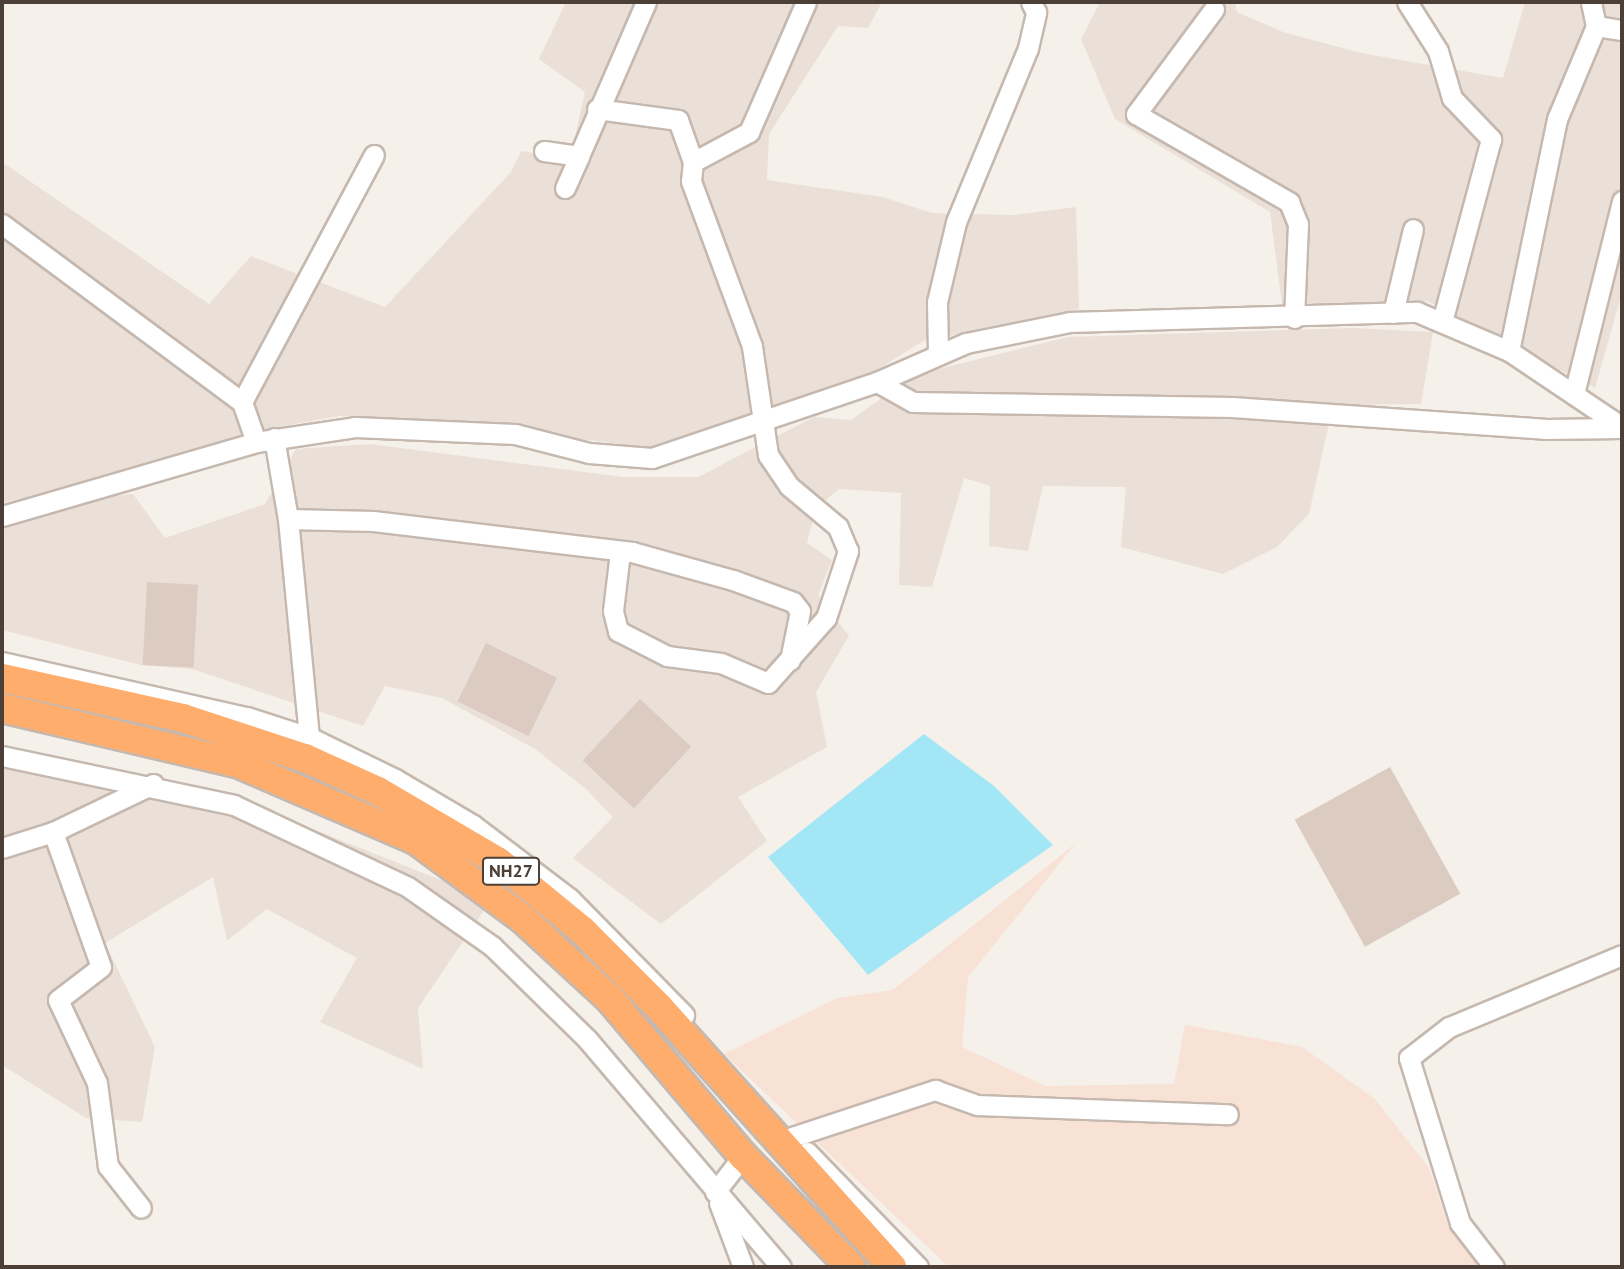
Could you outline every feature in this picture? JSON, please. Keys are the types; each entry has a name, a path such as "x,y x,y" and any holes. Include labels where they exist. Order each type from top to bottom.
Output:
{"highway":[{"name":"NH27","path":"2,678 183,718 305,758 378,791 499,862 582,930 659,1007 892,1267"},
{"name":"NH27","path":"2,708 237,763 416,840 573,963 743,1156 850,1267"}],"street":[{"path":"565,188 597,109 646,2"},
{"path":"693,162 748,132 806,2"},
{"path":"938,355 937,302 956,222 1028,48 1036,12 1031,2"},
{"path":"1407,2 1438,51 1452,98 1491,139 1442,322"},
{"path":"1509,351 1557,119 1596,26 1591,2"},
{"path":"1214,9 1136,114 1289,202 1298,224 1294,318"},
{"path":"1596,26 1622,30"},
{"path":"597,109 678,120 693,162 691,181 752,346 758,422 768,455 789,486 838,527 848,551 826,618 768,683 721,663 667,656 638,645 618,631 613,611 620,552"},
{"path":"544,151 579,156"},
{"path":"242,402 374,155"},
{"path":"1575,390 1622,201"},
{"path":"2,225 242,402 265,440 288,519 309,737"},
{"path":"1393,313 1413,229"},
{"path":"2,516 265,440 355,427 515,433 589,453 652,457 877,382 938,355 1029,326 1070,322 1294,318 1417,312 1509,351 1575,390 1622,427"},
{"path":"877,382 913,402 1232,407 1544,429 1622,427"},
{"path":"288,519 373,521 620,552 793,602 800,611 790,661"},
{"path":"2,662 119,685 309,737 473,825 570,899 654,980 792,1137 918,1267"},
{"path":"2,756 153,784 234,805 338,849 408,887 492,946 587,1039 781,1267"},
{"path":"2,848 53,832 153,784"},
{"path":"53,832 101,967 58,1000 97,1083 108,1166 141,1208"},
{"path":"1494,1267 1460,1223 1409,1058 1449,1027 1622,955"},
{"path":"792,1137 935,1090 977,1105 1228,1114"},
{"path":"715,1192 743,1156"},
{"path":"715,1192 743,1267"}],"shaded area":[{"path":"566,2 882,2 868,28 838,26 769,134 767,180 883,197 932,213 1014,215 1076,207 1079,309 923,341 877,370 652,448 447,422 339,416 284,426 189,462 2,503 2,162 209,304 251,256 385,307 511,172 521,151 570,158 585,92 539,59"},
{"path":"1100,2 1235,2 1237,12 1283,32 1361,53 1503,78 1525,2 1622,2 1622,293 1595,388 1427,301 1282,304 1270,212 1115,119 1081,39"},
{"path":"1353,328 1433,332 1421,404 1333,405 1309,514 1277,547 1223,574 1121,547 1126,487 1043,486 1028,551 989,546 990,486 964,478 932,587 899,585 901,493 839,489 816,508 807,543 832,560 818,595 849,636 816,692 827,747 738,797 767,841 661,924 573,858 613,817 586,789 535,749 442,698 385,686 363,726 192,669 141,665 2,630 2,527 40,504 133,494 165,538 265,504 296,449 370,444 623,477 698,477 814,417 851,420 914,375 1068,337"},
{"path":"2,762 223,793 491,900 418,1008 423,1069 320,1022 357,958 267,909 227,941 213,877 105,943 155,1047 142,1122 86,1118 2,1065"},
{"path":"1076,843 968,977 962,1047 1045,1086 1174,1084 1185,1025 1302,1047 1375,1099 1429,1168 1448,1226 1489,1267 949,1267 724,1054 837,998 893,990"}],"water":[{"path":"924,734 994,786 1053,845 868,975 768,857"}],"building":[{"path":"147,582 198,585 194,668 143,665"},
{"path":"486,643 557,678 529,736 458,701"},
{"path":"640,699 691,747 634,808 583,760"},
{"path":"1390,767 1460,894 1365,947 1295,820"}]}
